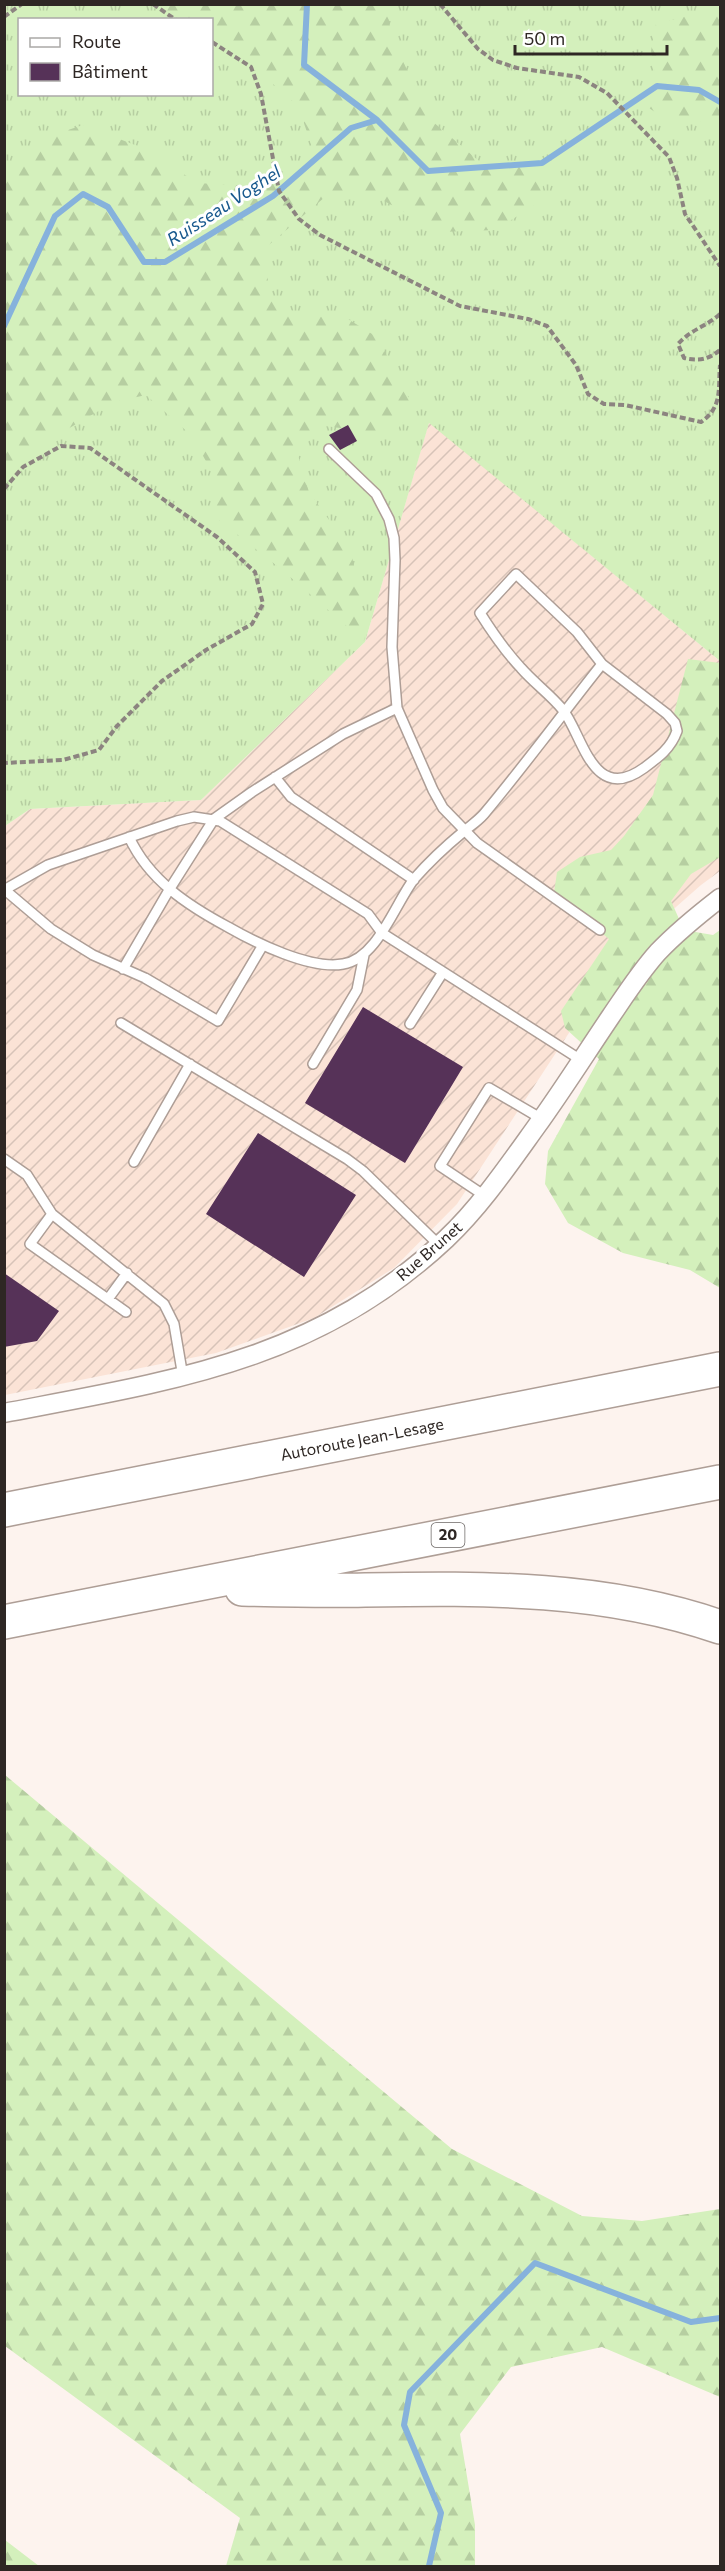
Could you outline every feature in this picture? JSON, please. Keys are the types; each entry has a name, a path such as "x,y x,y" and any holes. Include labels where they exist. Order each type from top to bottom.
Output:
{"highway":[{"name":"Autoroute Jean-Lesage","path":"4,1510 720,1369"},
{"name":"20","path":"4,1622 720,1482"},
{"path":"177,1589 489,1589 557,1593 632,1603 681,1614 720,1627"}],"street":[{"name":"Rue Brunet","path":"4,1413 183,1377 267,1351 313,1331 384,1289 439,1245 485,1196 542,1119 652,958 686,925 720,898"}],"lane":[{"path":"329,449 376,494 389,519 394,538 395,560 392,647 397,708 443,808 464,831 600,930"},
{"path":"516,574 578,632 602,664 650,700 675,723 677,731 666,751 641,770 629,775 613,777 603,774 593,765 578,743 564,711 515,662 480,613 516,574"},
{"path":"129,837 141,861 169,890 216,921 280,952 334,964 344,964 364,955 382,933 414,880 438,853 482,816 602,664"},
{"path":"123,969 214,819 343,734 397,708"},
{"path":"275,777 291,797 414,880"},
{"path":"263,945 218,1021 145,978 93,955 51,929 5,890 48,865 129,837 194,817 214,819 232,827 368,914 382,933 581,1060"},
{"path":"313,1064 357,990 364,955"},
{"path":"410,1023 443,972"},
{"path":"121,1023 363,1171 439,1245"},
{"path":"134,1162 190,1064"},
{"path":"485,1196 440,1166 489,1088 542,1119"},
{"path":"4,1159 27,1175 52,1214 158,1297 169,1312 174,1324 183,1377"},
{"path":"52,1214 30,1244 126,1312"},
{"path":"108,1299 127,1273"}],"path":[{"path":"4,17 22,4"},
{"path":"153,4 173,18"},
{"path":"440,4 478,49 493,60 517,68 579,77 608,93 669,157 677,178 685,214 720,266"},
{"path":"213,43 251,68 261,94 279,191 299,219 320,235 460,306 528,319 547,326 576,365 588,394 604,404 625,405 701,422 711,415 719,401 720,365"},
{"path":"720,314 710,324 686,335 678,344 684,358 697,361 710,358 720,350"},
{"path":"4,489 23,467 61,446 90,448 217,537 255,572 263,604 252,624 206,650 162,681 117,726 99,750 63,760 4,763"}],"shaded area":[{"path":"429,422 720,661 720,871 618,958 457,1204 394,1268 314,1318 216,1353 5,1395 5,826 30,809 201,800 365,642"}],"green space":[{"path":"5,5 720,5 720,661 429,423 365,642 201,800 30,809 5,826"},
{"path":"153,5 387,5 391,37 432,121 486,167 542,163 543,200 495,230 440,232 368,192 325,197 264,249 270,297 302,317 343,316 377,337 413,406 394,435 325,426 297,452 309,492 350,549 360,590 365,642 281,569 215,517 217,481 192,436 146,395 114,402 42,444 5,489 5,172 41,139 83,125 148,150 197,183 287,184 316,158 298,106 264,76 213,43 213,18 174,18"},
{"path":"718,8 720,11 720,123 664,118 637,100 657,86 651,51 656,24"},
{"path":"688,659 720,663 720,857 691,874 671,901 684,930 713,935 720,930 720,1288 690,1270 623,1253 568,1223 545,1184 548,1151 599,1059 565,1028 561,1011 609,939 554,893 557,872 580,857 611,850 624,836 653,795"},
{"path":"5,1775 452,2149 582,2216 642,2221 720,2209 720,2397 602,2347 511,2367 460,2434 475,2525 475,2566 226,2566 240,2518 5,2346"},
{"path":"5,2540 39,2566 5,2566"}],"building":[{"path":"348,425 357,441 340,450 329,435"},
{"path":"363,1007 463,1067 405,1163 305,1103"},
{"path":"258,1133 356,1195 304,1277 206,1214"},
{"path":"4,1273 59,1311 37,1341 4,1347"}],"waterway":[{"path":"307,4 304,65 377,120"},
{"name":"Ruisseau Voghel","path":"4,326 55,216 83,194 108,207 144,262 165,262 273,196 351,128 377,120 428,171 542,163 657,86 699,90 720,102"},
{"path":"429,2566 441,2513 404,2425 410,2392 535,2263 691,2322 720,2318"}]}
